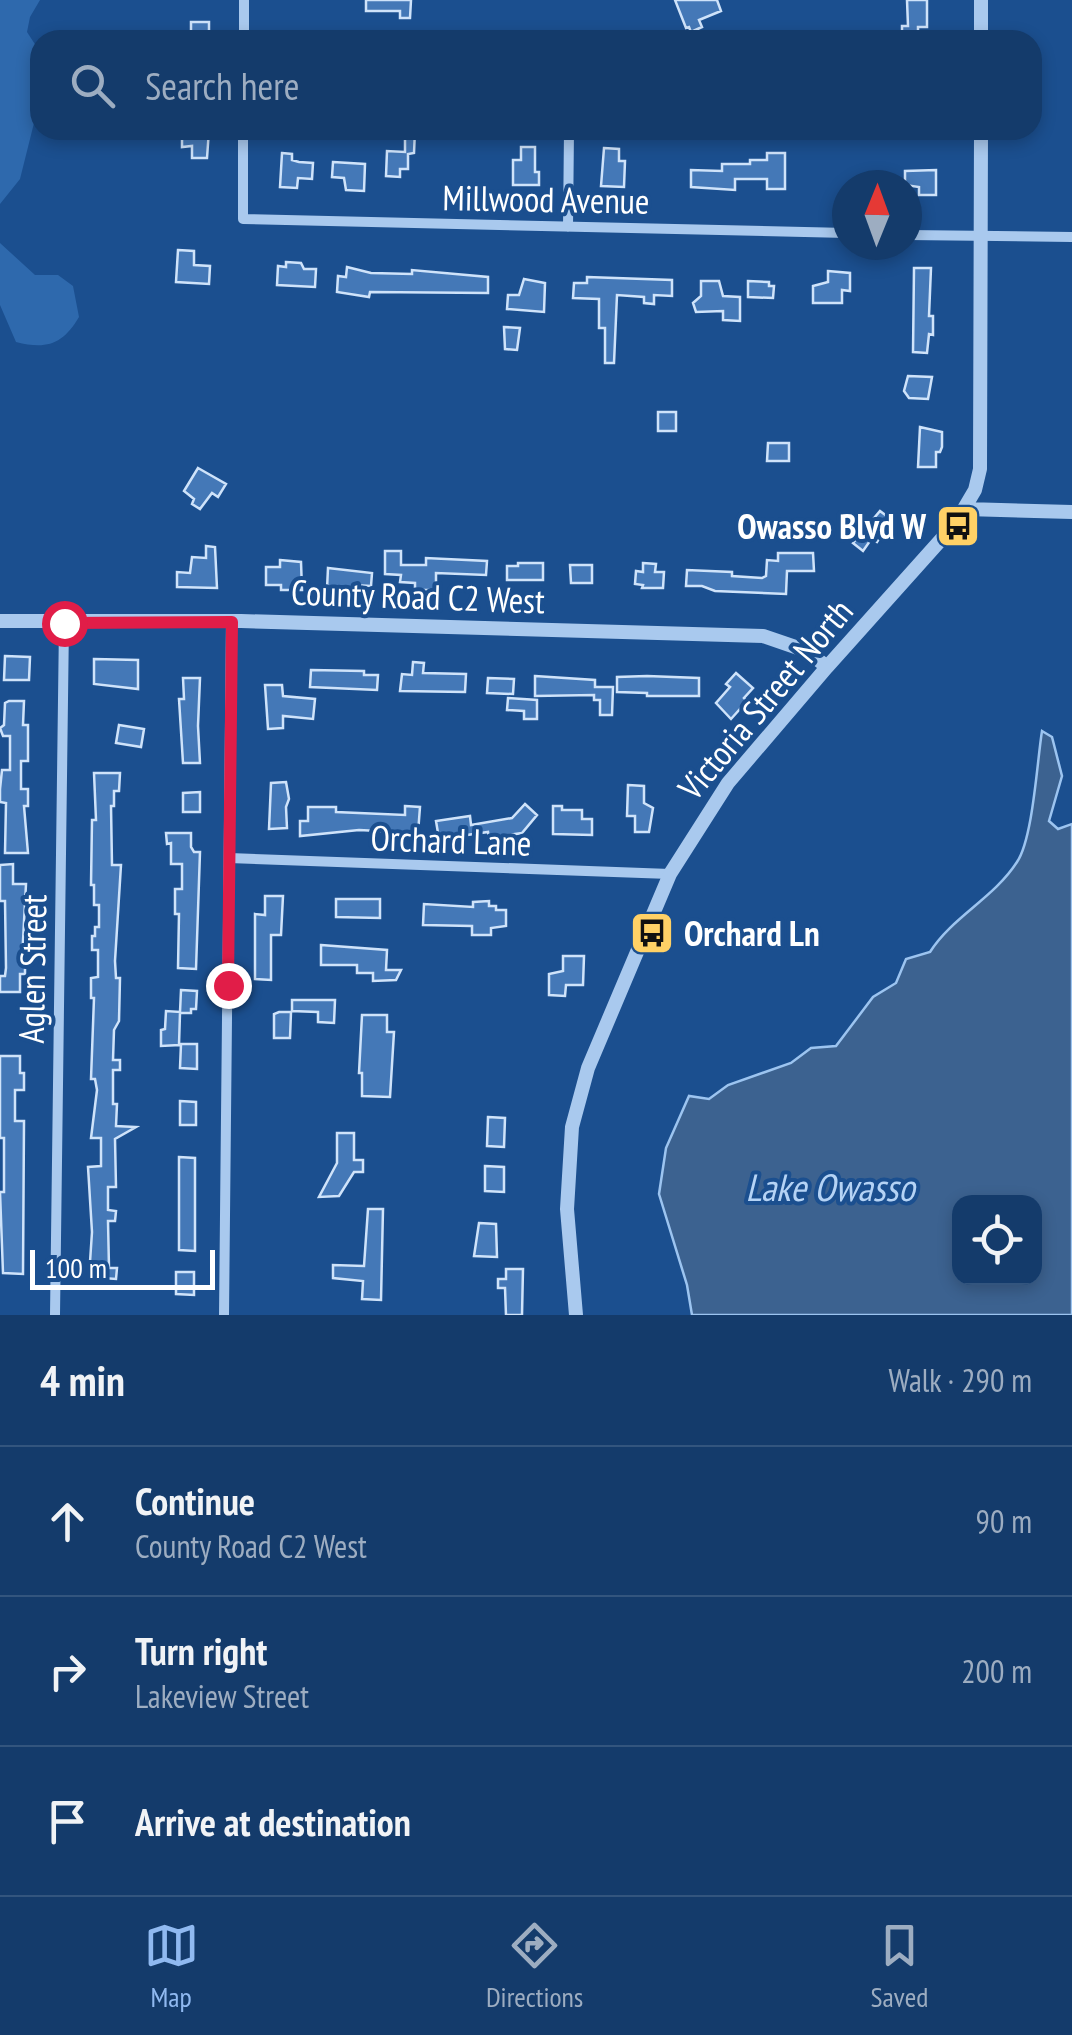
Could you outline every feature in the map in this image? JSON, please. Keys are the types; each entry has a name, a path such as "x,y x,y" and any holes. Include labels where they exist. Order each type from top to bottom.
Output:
{"street":[{"path":"244,0 244,30"},
{"path":"981,0 981,30"},
{"name":"Millwood Avenue","path":"244,140 243,219 832,234"},
{"path":"568,227 569,140"},
{"name":"Victoria Street North","path":"576,1315 567,1209 572,1127 588,1068 670,874 728,783 966,509 975,490 980,469 981,140"},
{"path":"922,235 1072,237"},
{"path":"966,509 1072,512"},
{"name":"County Road C2 West","path":"0,621 232,622 763,636 806,652 826,667"},
{"path":"224,1315 232,622"},
{"name":"Aglen Street","path":"55,1315 64,623"},
{"name":"Orchard Lane","path":"229,858 670,874"}],"shaded area":[{"path":"0,0 40,0 27,32 30,139 20,179 0,204"},
{"path":"0,243 35,275 58,275 73,286 79,317 60,339 45,345 16,342 0,305"}],"water":[{"name":"Lake Owasso","path":"1042,731 1052,737 1062,776 1049,821 1058,829 1072,824 1072,1315 692,1315 687,1285 659,1194 666,1148 689,1096 709,1099 728,1085 791,1063 811,1048 836,1046 873,997 896,983 906,959 930,952 950,928 1008,875 1022,851 1031,818"}],"building":[{"path":"366,0 411,0 410,18 400,18 400,11 366,11"},
{"path":"675,0 717,0 721,11 699,20 702,27 686,28"},
{"path":"907,0 927,0 927,27 902,30 902,26 908,26"},
{"path":"191,22 209,22 209,30 191,30"},
{"path":"182,140 208,140 207,158 192,158 192,146 182,147"},
{"path":"405,140 415,140 414,153 408,154 408,169 400,169 400,177 386,176 387,151 405,152"},
{"path":"521,147 535,147 539,185 513,185 513,160 521,160"},
{"path":"604,148 619,149 619,161 625,161 624,187 601,186"},
{"path":"282,153 292,154 292,160 313,163 312,179 298,178 297,188 280,187"},
{"path":"767,153 785,153 785,189 767,189 767,179 735,179 735,190 691,187 691,170 722,171 722,164 767,160"},
{"path":"333,162 365,164 364,191 346,190 344,178 332,177"},
{"path":"922,170 936,170 936,195 922,195"},
{"path":"178,250 194,251 194,265 210,266 209,284 176,282"},
{"path":"286,262 316,269 315,287 277,285 278,266 286,267"},
{"path":"347,267 371,273 412,274 412,270 488,277 488,293 370,292 369,297 337,292 338,276 346,277"},
{"path":"914,268 931,268 929,316 933,316 933,335 929,334 927,353 913,352"},
{"path":"828,271 850,273 850,291 842,290 842,303 813,303 813,286 828,282"},
{"path":"587,277 672,280 672,296 654,295 654,304 644,303 644,297 617,295 614,363 605,363 605,328 599,328 599,299 573,298 574,283 587,283"},
{"path":"524,279 545,283 544,312 507,309 508,295 519,295"},
{"path":"701,281 719,281 723,296 740,297 740,321 723,320 723,311 696,312 693,303 701,296"},
{"path":"748,281 769,282 769,286 774,286 773,298 748,297"},
{"path":"504,327 520,328 517,350 505,349"},
{"path":"908,376 932,377 928,399 909,398 904,391"},
{"path":"658,412 676,412 676,431 658,431"},
{"path":"920,427 942,432 936,467 918,467"},
{"path":"768,443 789,443 789,461 767,461"},
{"path":"198,468 226,484 218,497 212,493 200,509 184,491"},
{"path":"880,511 892,520 877,542 872,538 863,551 853,543"},
{"path":"206,546 215,547 217,588 177,587 177,572 190,573 192,557 206,558"},
{"path":"385,551 401,551 401,565 426,565 426,558 487,561 486,575 436,573 436,590 415,590 415,583 400,582 401,575 385,574"},
{"path":"778,553 813,553 814,571 787,571 786,594 686,586 687,570 762,578 766,576 767,560 778,561"},
{"path":"280,560 301,562 302,590 266,585 266,567 280,567"},
{"path":"543,563 543,580 507,580 507,566"},
{"path":"643,563 656,564 655,572 664,572 663,588 635,584 636,571 643,572"},
{"path":"570,565 592,565 592,583 571,583"},
{"path":"328,568 372,573 371,586 327,589"},
{"path":"5,656 30,657 29,680 4,680"},
{"path":"94,659 138,660 138,689 94,684"},
{"path":"413,662 424,663 423,673 466,674 465,692 400,691 402,674 412,675"},
{"path":"311,670 378,675 377,690 310,687"},
{"path":"736,673 753,688 731,719 716,703"},
{"path":"535,676 595,680 595,687 613,687 612,715 600,715 600,700 594,700 594,695 535,696"},
{"path":"617,677 699,678 699,696 617,692"},
{"path":"183,678 200,678 200,763 183,763 179,699 184,699"},
{"path":"488,678 514,679 513,694 487,693"},
{"path":"265,685 282,685 283,696 315,699 313,719 283,716 283,728 268,729"},
{"path":"508,698 537,700 537,719 524,719 524,711 507,710"},
{"path":"24,701 23,725 28,725 28,761 21,761 21,789 28,789 28,806 24,806 28,853 5,853 6,803 0,802 0,789 2,770 10,770 10,736 3,736 0,728 4,725 5,703"},
{"path":"119,725 144,729 141,747 116,743"},
{"path":"94,773 120,773 119,791 114,791 111,806 112,865 121,865 115,961 116,978 120,978 119,1021 114,1030 113,1060 120,1060 120,1070 113,1070 113,1104 117,1104 116,1126 136,1127 115,1139 116,1187 108,1187 108,1210 116,1211 115,1221 108,1221 109,1268 117,1268 116,1279 89,1277 92,1232 88,1167 101,1166 101,1138 91,1138 97,1090 95,1079 91,1079 91,978 98,977 98,950 92,950 92,936 95,927 99,927 99,905 94,905 91,885 92,820 96,820"},
{"path":"286,782 287,828 269,829 271,783"},
{"path":"628,785 644,786 644,803 653,808 649,832 635,832 635,816 627,816"},
{"path":"200,792 200,812 183,812 183,793"},
{"path":"525,804 537,815 522,833 489,838 488,832 439,839 436,821 470,816 471,825 512,818"},
{"path":"405,806 420,807 418,833 359,830 300,836 300,821 308,821 308,807 405,815"},
{"path":"553,806 582,810 582,819 592,819 592,835 553,834"},
{"path":"166,833 191,833 191,847 200,852 196,969 178,968 179,914 175,914 175,889 182,889 182,864 171,864 171,843 167,844"},
{"path":"13,864 13,884 26,884 22,960 25,974 20,974 20,992 0,992 0,976 5,976 6,968 0,865"},
{"path":"265,896 283,896 281,935 271,935 271,980 255,979 255,914 265,915"},
{"path":"336,899 380,899 380,918 336,917"},
{"path":"489,901 489,906 496,906 496,910 506,910 506,926 491,928 491,935 472,935 472,926 423,925 424,904 473,907 473,902"},
{"path":"321,945 387,950 386,970 401,970 396,980 373,981 373,973 357,973 357,965 321,965"},
{"path":"563,956 584,956 583,985 566,985 565,996 549,995 549,974 563,971"},
{"path":"181,990 197,991 196,1009 180,1013 179,1045 161,1046 166,1011 180,1012"},
{"path":"292,1000 335,1000 334,1023 318,1022 318,1012 292,1011"},
{"path":"291,1012 290,1038 274,1038 274,1014"},
{"path":"362,1015 387,1015 387,1032 394,1032 390,1097 362,1096"},
{"path":"181,1044 197,1044 197,1069 180,1068"},
{"path":"0,1056 20,1056 20,1073 24,1073 24,1090 15,1090 15,1121 24,1121 23,1274 3,1273"},
{"path":"180,1101 196,1102 196,1125 180,1125"},
{"path":"488,1117 505,1118 504,1147 487,1146"},
{"path":"337,1133 354,1133 354,1160 363,1160 363,1172 354,1172 339,1196 319,1197 337,1163"},
{"path":"179,1157 195,1158 195,1251 179,1250"},
{"path":"485,1166 504,1167 504,1192 485,1191"},
{"path":"368,1209 383,1209 381,1300 362,1299 363,1281 333,1278 333,1265 364,1266"},
{"path":"479,1223 496,1224 497,1257 474,1256"},
{"path":"506,1269 523,1269 522,1315 506,1315 505,1288 498,1288 498,1279 506,1279"},
{"path":"176,1272 194,1272 194,1295 176,1294"}],"place":[{"name":"Owasso Blvd W","path":"958,526"},
{"name":"Orchard Ln","path":"652,933"}],"route":[{"path":"64,623 232,622 228,985"}]}
